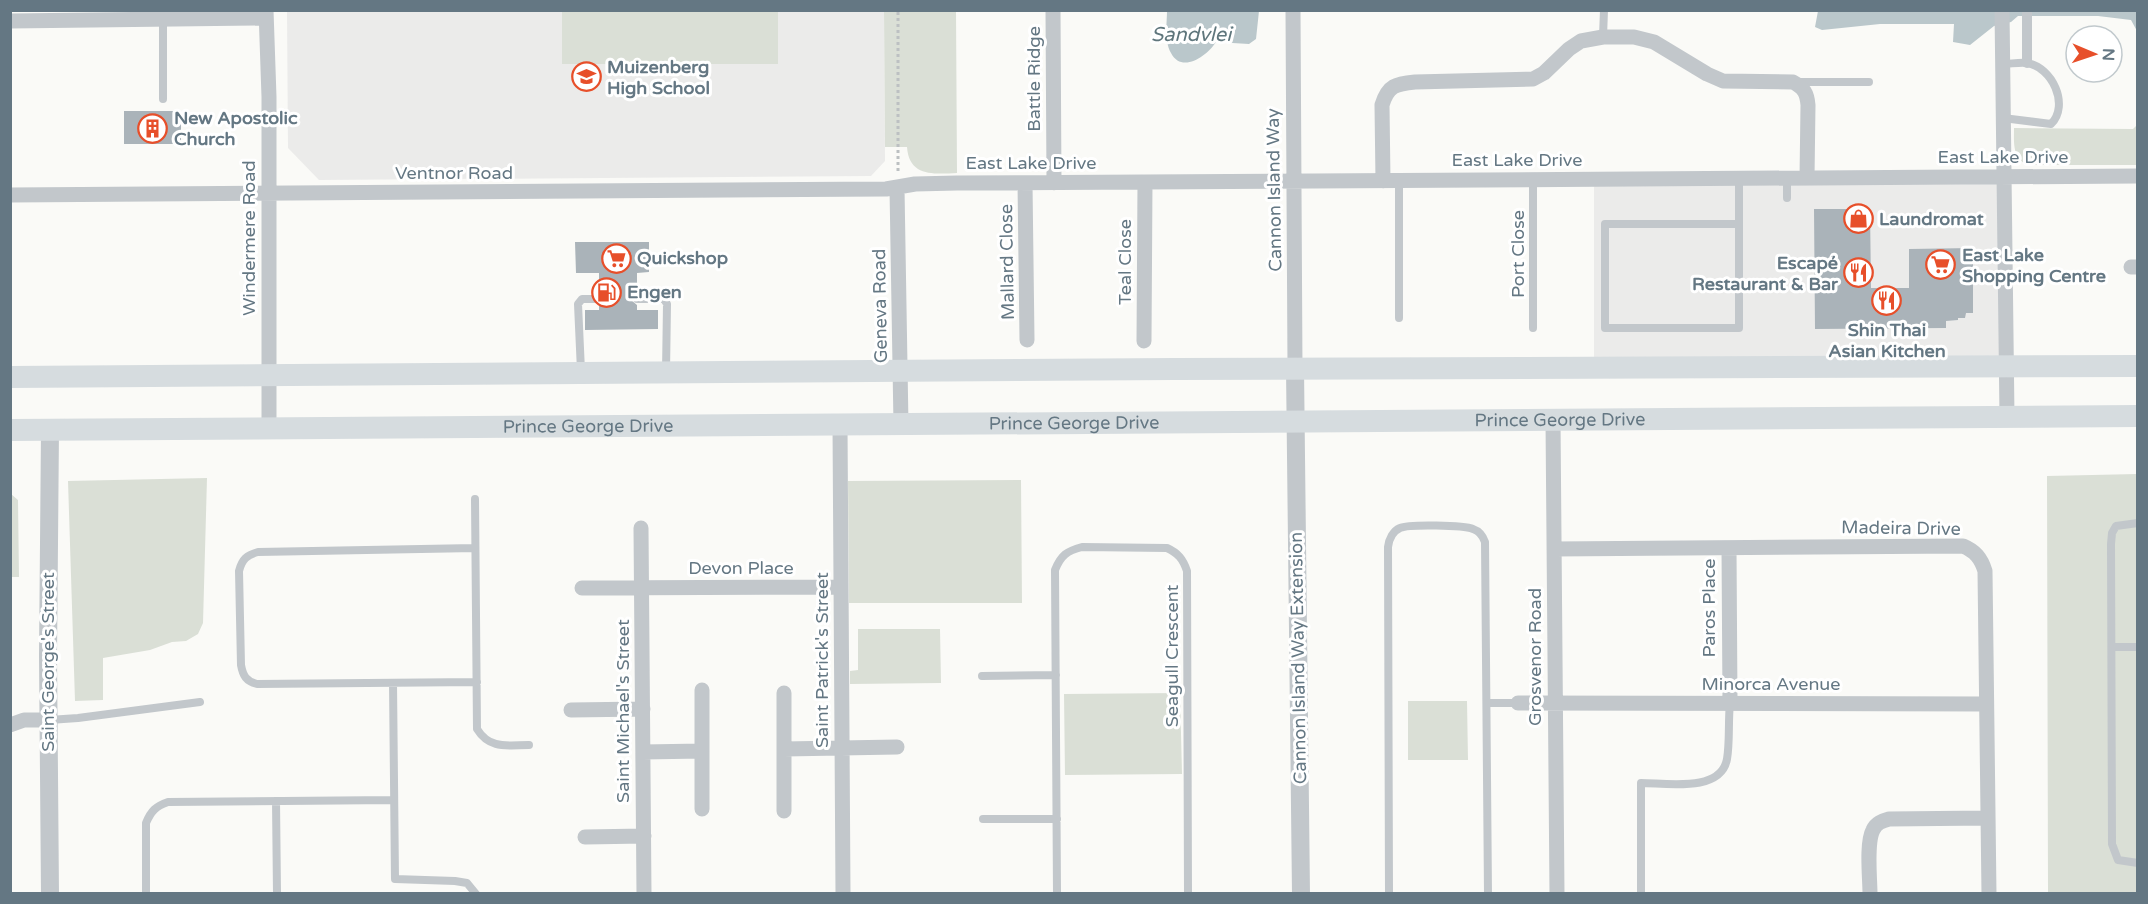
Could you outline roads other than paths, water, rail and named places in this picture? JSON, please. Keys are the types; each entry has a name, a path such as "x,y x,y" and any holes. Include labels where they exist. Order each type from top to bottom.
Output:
{"main road":[{"path":"10,377 900,370 2138,366"},
{"name":"Prince George Drive","path":"10,430 2138,416"}],"street":[{"name":"Battle Ridge","path":"1053,10 1054,183"},
{"name":"Cannon Island Way","path":"1293,10 1295,368"},
{"path":"2002,10 2007,417"},
{"path":"2027,10 2027,63"},
{"path":"10,21 163,19 266,14"},
{"name":"Windermere Road","path":"266,14 269,429"},
{"path":"1383,181 1382,105 1389,89 1415,82 1533,79 1544,73 1581,41 1634,37 1646,39 1723,81 1793,82 1799,85 1807,96 1807,178"},
{"name":"East Lake Drive","path":"897,188 915,184 2138,176"},
{"name":"Teal Close","path":"1144,341 1145,182"},
{"name":"Mallard Close","path":"1025,183 1027,340"},
{"name":"Ventnor Road","path":"10,195 897,188"},
{"name":"Geneva Road","path":"897,188 901,425"},
{"name":"Cannon Island Way Extension","path":"1295,368 1301,894"},
{"name":"Grosvenor Road","path":"1553,420 1557,894"},
{"name":"Saint Patrick's Street","path":"840,425 843,894"},
{"name":"Saint George's Street","path":"50,430 48,720 50,894"},
{"name":"Saint Michael's Street","path":"641,528 644,894"},
{"name":"Madeira Drive","path":"1554,549 1963,546 1970,549 1979,558 1984,571 1989,894"},
{"name":"Paros Place","path":"1729,548 1730,703"},
{"name":"Devon Place","path":"582,588 841,587"},
{"path":"702,690 702,809"},
{"path":"784,693 784,811"},
{"name":"Minorca Avenue","path":"1518,703 1986,704"},
{"path":"571,710 643,709"},
{"path":"10,725 24,720 48,720"},
{"path":"784,749 897,747"},
{"path":"643,752 702,751"},
{"path":"1870,894 1870,839 1873,829 1879,823 1889,819 1988,818"},
{"path":"585,837 644,836"}],"lane":[{"path":"1603,38 1604,10"},
{"path":"163,19 163,99"},
{"path":"2002,64 2027,63 2038,67 2050,77 2058,90 2059,106 2056,119 2051,124 2003,118"},
{"path":"1793,82 1869,82"},
{"path":"1739,178 1739,224 1739,328 1605,328 1605,225 1739,224"},
{"path":"1787,178 1787,198"},
{"path":"1399,180 1399,318"},
{"name":"Port Close","path":"1533,180 1533,328"},
{"path":"581,372 578,304 582,299 599,299"},
{"path":"637,299 664,299 667,304 666,372"},
{"path":"475,499 477,729 482,738 490,743 529,745"},
{"path":"2138,523 2116,526 2112,533 2112,844 2118,860 2138,863"},
{"path":"1389,894 1388,547 1392,534 1402,526 1467,528 1474,529 1483,536 1486,549 1488,894"},
{"name":"Seagull Crescent","path":"1057,894 1055,570 1060,557 1070,550 1082,547 1167,548 1176,553 1184,562 1187,571 1188,894"},
{"path":"476,548 258,552 249,554 242,562 239,571 241,665 243,675 249,682 256,684 477,682"},
{"path":"2112,647 2138,647"},
{"path":"982,676 1056,675"},
{"path":"393,683 395,879 467,883 476,894"},
{"path":"48,720 200,702"},
{"path":"1488,703 1518,703"},
{"path":"1641,894 1641,783 1702,783 1719,775 1727,759 1730,703"},
{"path":"146,894 146,823 150,813 158,805 168,802 394,800"},
{"path":"276,801 278,894"},
{"path":"983,819 1057,819"}],"water":[{"name":"Sandvlei","path":"1167,11 1259,11 1256,39 1249,44 1216,42 1207,53 1194,61 1181,62 1171,53 1167,43"},
{"path":"1818,11 2137,11 2137,31 2131,20 2098,16 2018,16 2011,22 1994,26 1970,45 1953,42 1954,24 1880,24 1822,30 1815,27"}],"place":[{"name":"Muizenberg High School","path":"586,77"},
{"name":"New Apostolic Church","path":"153,128"},
{"name":"Laundromat","path":"1858,219"},
{"name":"Quickshop","path":"616,258"},
{"name":"East Lake Shopping Centre","path":"1941,265"},
{"name":"Escapé Restaurant & Bar","path":"1859,273"},
{"name":"Engen","path":"606,292"},
{"name":"Shin Thai Asian Kitchen","path":"1887,301"}]}
